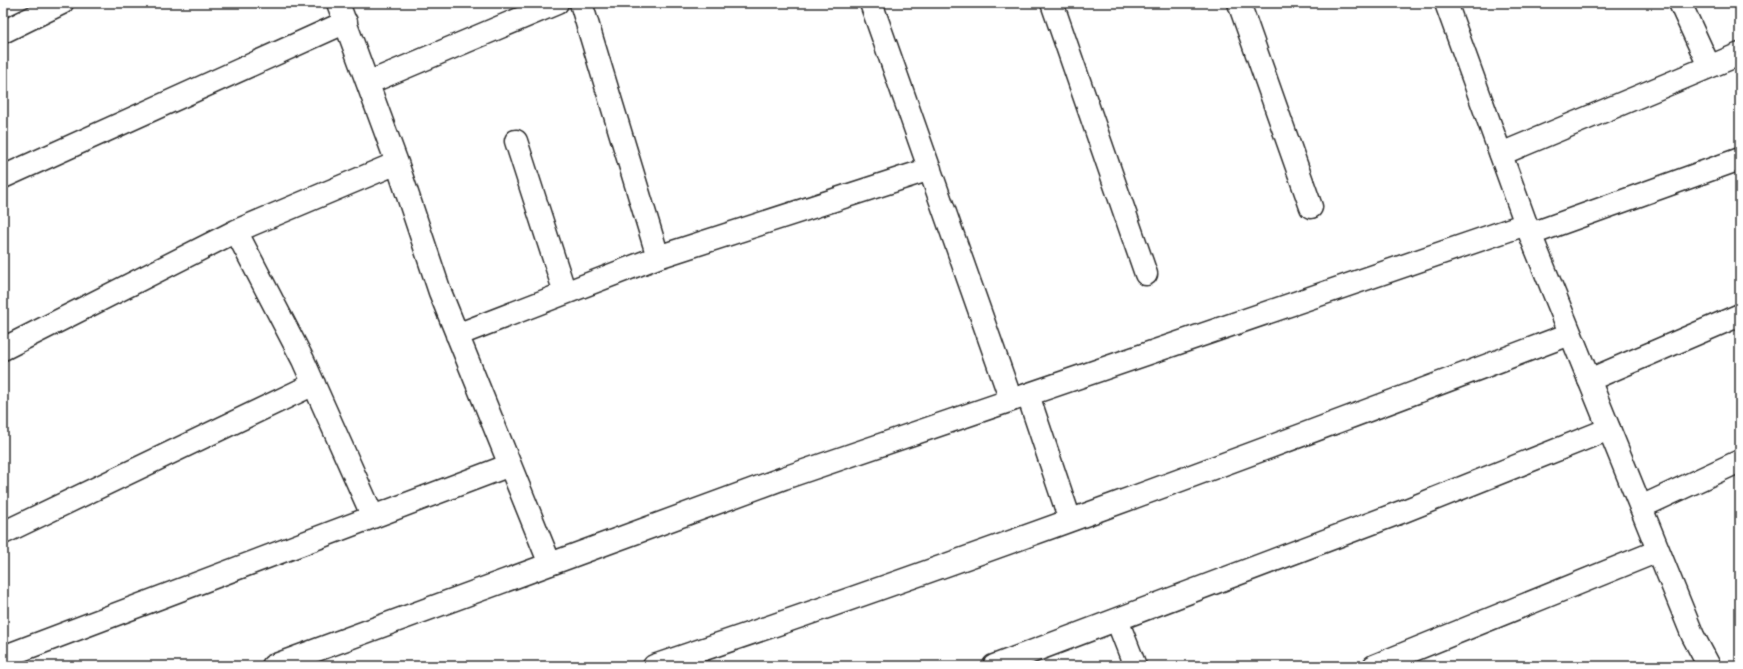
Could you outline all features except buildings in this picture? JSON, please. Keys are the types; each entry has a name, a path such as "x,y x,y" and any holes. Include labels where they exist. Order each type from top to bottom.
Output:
{"street":[{"path":"3,32 62,3"},
{"path":"368,83 557,3"},
{"path":"581,3 658,256"},
{"path":"871,3 930,169 1019,397 1070,520"},
{"path":"1052,3 1146,274"},
{"path":"1239,3 1311,207"},
{"path":"1446,3 1528,229 1693,636 1709,666"},
{"path":"1680,3 1709,66"},
{"path":"3,177 342,13 397,162 440,292 550,564"},
{"path":"1501,154 1740,54"},
{"path":"516,141 565,293"},
{"path":"273,666 784,478 1019,397 1740,159"},
{"path":"3,348 236,232 397,162"},
{"path":"458,335 658,256 930,169"},
{"path":"236,232 304,360 373,517"},
{"path":"1589,380 1740,315"},
{"path":"654,666 795,619 1294,439 1570,334"},
{"path":"3,533 314,384"},
{"path":"994,666 1404,511 1609,429"},
{"path":"1641,508 1740,461"},
{"path":"3,657 510,466"},
{"path":"1378,665 1658,551"},
{"path":"1117,620 1135,666"}]}
